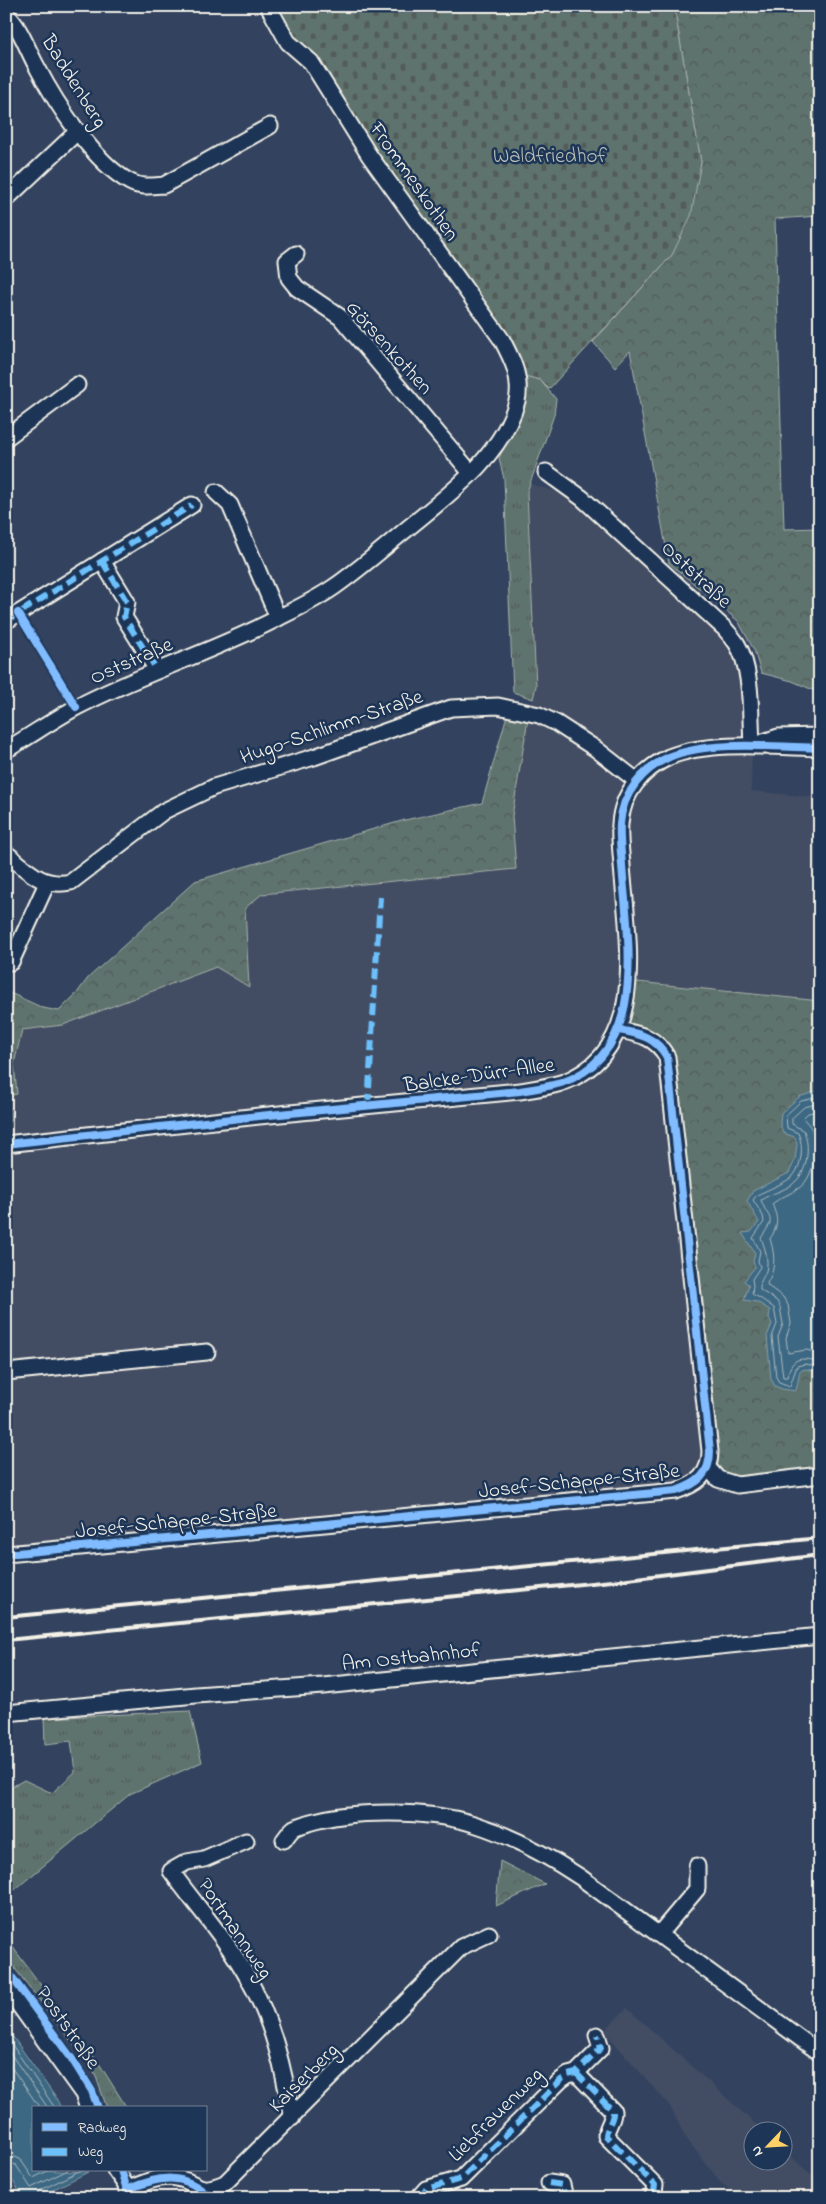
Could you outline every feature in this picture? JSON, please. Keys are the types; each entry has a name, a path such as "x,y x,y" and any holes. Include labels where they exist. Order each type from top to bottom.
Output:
{"street":[{"name":"Frommeskothen","path":"268,6 288,42 311,62 369,155 502,340 514,362 518,385"},
{"name":"Baddenberg","path":"6,14 15,24 38,68 78,131 115,171 131,183 147,187 164,185 270,126"},
{"path":"6,199 78,131"},
{"name":"Görsenkothen","path":"296,254 287,261 289,278 297,288 340,317 471,473"},
{"path":"6,438 77,385"},
{"name":"Oststraße","path":"6,750 76,707 157,670 227,642 278,618 333,587 446,496 487,456 502,433 517,400 518,385"},
{"name":"Oststraße","path":"546,472 582,498 725,629 737,644 743,657 747,674 752,745"},
{"path":"216,492 230,505 278,618"},
{"path":"6,621 192,505"},
{"path":"102,561 127,602 124,617 157,670"},
{"name":"Hugo-Schlimm-Straße","path":"47,883 62,884 76,879 164,811 214,787 314,757 451,708 498,706 538,715 556,723 596,749 637,781"},
{"name":"Balcke-Dürr-Allee","path":"752,745 778,737 820,736"},
{"name":"Balcke-Dürr-Allee","path":"6,1144 542,1088 562,1082 584,1070 610,1045 618,1030 626,1003 628,981 620,824 627,798 637,781 646,770 677,754 693,750 752,745 820,748"},
{"path":"6,852 47,883 11,962"},
{"name":"Josef-Schappe-Straße","path":"6,1554 676,1490 698,1481 708,1468 710,1451 667,1057 662,1048 648,1037 618,1030"},
{"path":"6,1372 207,1352"},
{"path":"708,1468 718,1479 737,1484 820,1475"},
{"name":"Am Ostbahnhof","path":"6,1713 196,1695 314,1687 820,1636"},
{"path":"284,1840 294,1828 308,1823 366,1814 407,1814 446,1818 473,1824 505,1835 550,1857 580,1877 820,2052"},
{"name":"Portmannweg","path":"246,1840 204,1858 187,1862 171,1871 249,1980 266,2018 279,2057 292,2118"},
{"path":"659,1934 697,1889 697,1866"},
{"name":"Kaiserberg","path":"127,2190 150,2180 163,2177 178,2178 206,2193 225,2183 461,1947 489,1934"},
{"name":"Poststraße","path":"6,1987 83,2094 87,2106"},
{"name":"Liebfrauenweg","path":"418,2198 430,2187 461,2179 564,2077 576,2073 601,2048 597,2035"},
{"name":"Liebfrauenweg","path":"576,2073 611,2107 614,2115 606,2129 606,2136 655,2185 653,2198"},
{"path":"116,2172 127,2190"},
{"path":"549,2182 562,2185 565,2198"}],"shaded area":[{"path":"562,483 737,644 752,745 751,791 820,798 820,1001 629,981 662,1048 710,1451 691,1486 6,1554 6,1121 11,1121 8,1095 17,1094 14,1064 22,1030 63,1025 216,967 249,987 245,908 262,894 516,869 512,816 523,739 536,686 527,492 529,484 555,491"},
{"path":"627,2008 753,2122 744,2122 744,2172 794,2172 794,2159 820,2183 818,2198 743,2198 722,2184 686,2138 670,2106 604,2031"},
{"path":"494,2189 534,2198 492,2198"}],"green space":[{"name":"Waldfriedhof","path":"268,6 674,6 701,162 691,216 672,255 549,389 540,380 517,374"},
{"path":"674,6 820,6 820,216 775,219 784,529 820,528 820,693 792,681 761,673 754,650 738,621 669,563 630,351 615,367 593,342 672,255 701,162"},
{"path":"517,374 540,380 556,399 554,415 527,492 536,686 533,699 513,692 504,479 499,458 525,398 518,385"},
{"path":"507,715 528,719 512,816 516,869 262,894 245,908 249,987 216,967 63,1025 22,1030 14,1064 17,1094 8,1096 11,1121 6,1121 6,1011 9,999 6,998 6,991 43,1008 59,1011 77,993 88,978 195,881 405,820 482,803"},
{"path":"628,981 820,1001 820,1475 746,1484 708,1468 667,1057 619,1030"},
{"path":"190,1711 202,1762 130,1794 6,1897 6,1790 24,1780 52,1793 75,1772 71,1741 45,1744 44,1718"},
{"path":"500,1861 545,1884 496,1906"},
{"path":"6,1938 100,2065 126,2106 106,2106 94,2071 6,1957"}],"water":[{"path":"817,1091 820,1093 820,1372 805,1369 800,1371 796,1391 775,1386 771,1379 767,1336 772,1324 769,1318 770,1310 757,1302 744,1300 749,1285 744,1281 755,1267 753,1262 755,1253 742,1233 751,1232 759,1222 747,1201 753,1191 789,1173 795,1160 797,1144 795,1137 783,1133 780,1123 781,1113 799,1097"},
{"path":"6,2027 60,2106 32,2106 32,2172 88,2172 36,2198 23,2198 6,2169"}],"railway":[{"path":"6,1617 820,1538"},
{"path":"6,1640 612,1581 820,1555"}],"marked path":[{"path":"6,621 192,505"},
{"path":"102,561 127,602 124,617 157,670"},
{"path":"368,1106 380,897"},
{"path":"418,2198 426,2189 461,2179 561,2080 568,2075 576,2073 601,2048 597,2035"},
{"path":"576,2073 613,2111 606,2136 655,2185 653,2198"},
{"path":"549,2183 562,2185 565,2198"}],"cycle path":[{"path":"18,613 76,707"},
{"path":"6,1144 259,1116 520,1091 561,1083 590,1068 609,1046 621,1020 627,990 629,958 620,824 625,802 636,783 651,768 669,757 703,748 723,746 820,748"},
{"path":"6,1554 676,1491 696,1482 708,1466 710,1451 667,1057 663,1050 653,1041 641,1035 619,1030"},
{"path":"6,1969 72,2059 92,2091 97,2106"},
{"path":"122,2172 127,2190 160,2179 171,2179 191,2183 210,2198"}]}
